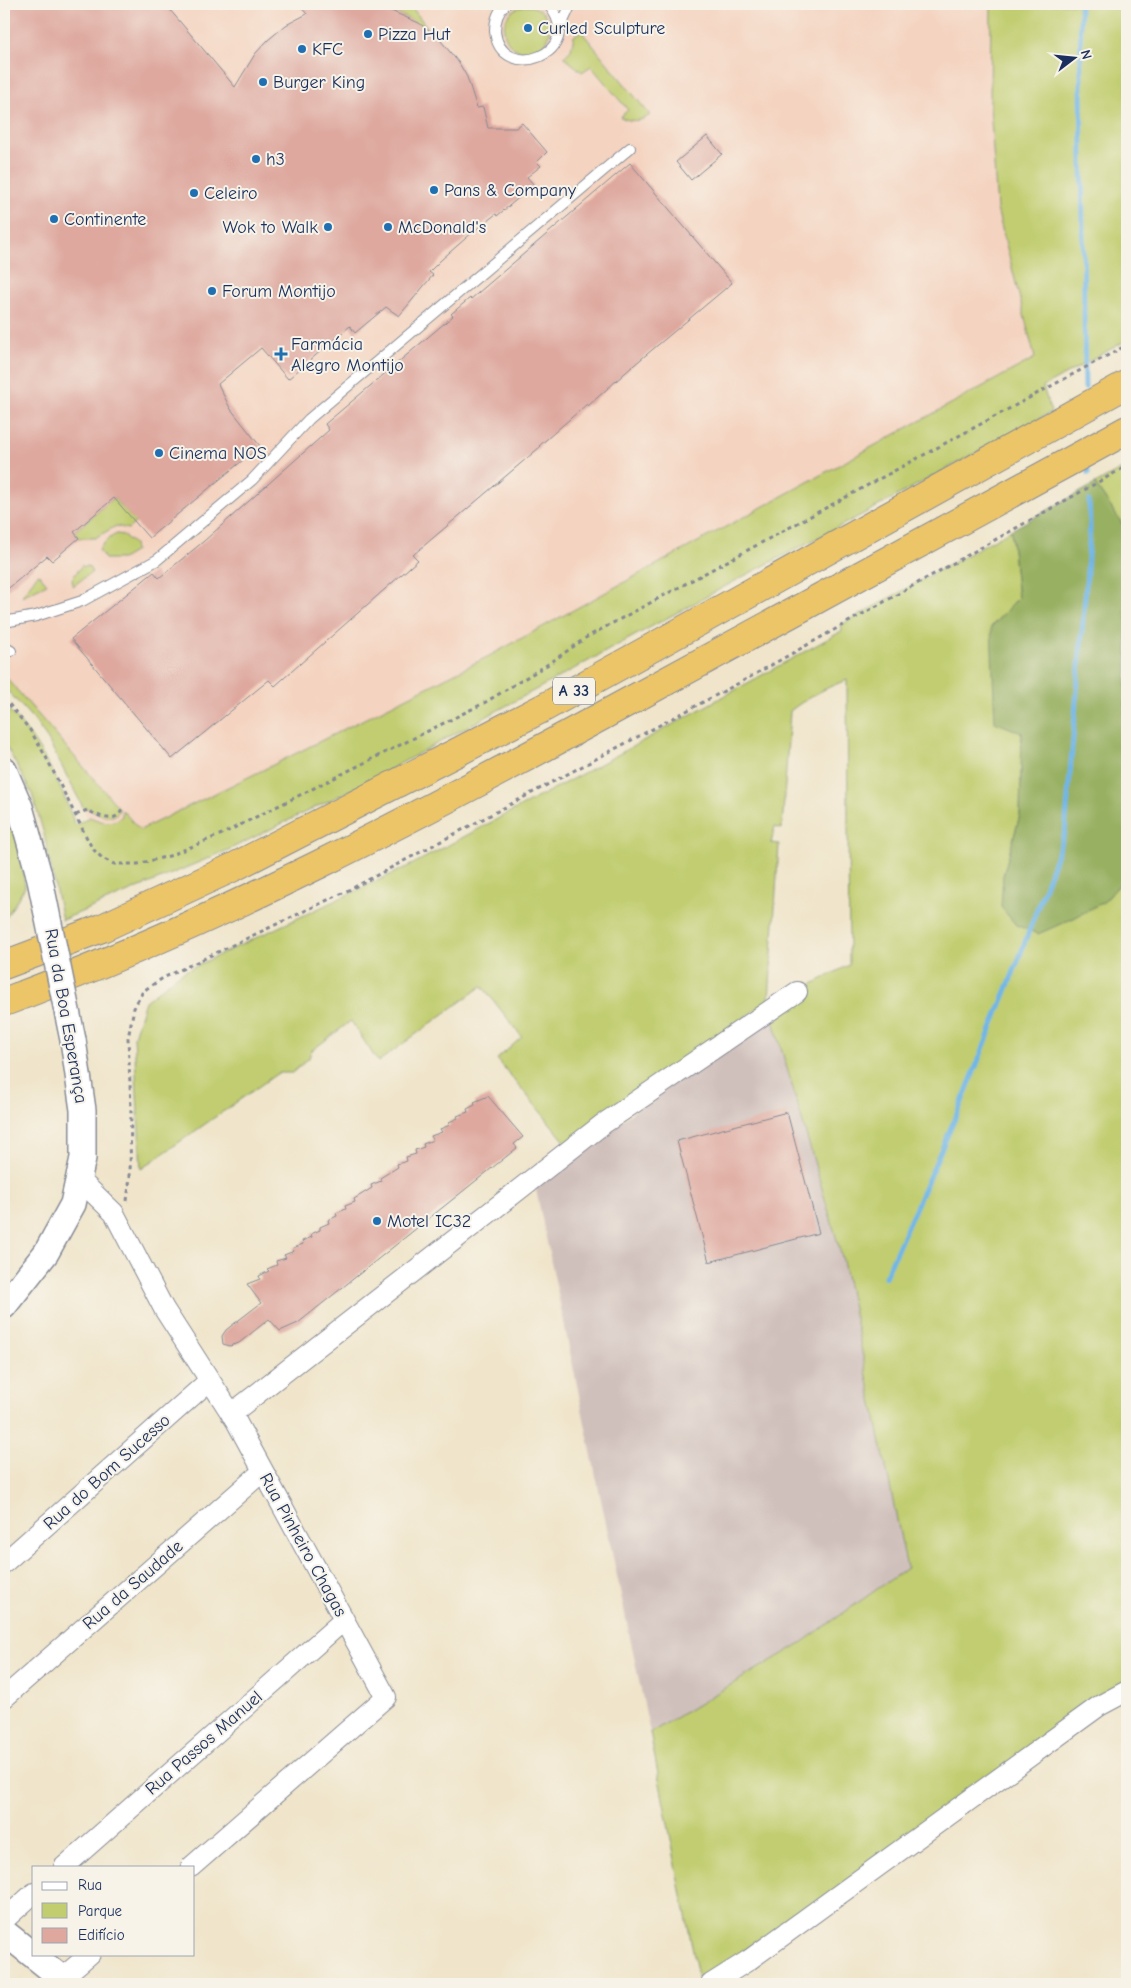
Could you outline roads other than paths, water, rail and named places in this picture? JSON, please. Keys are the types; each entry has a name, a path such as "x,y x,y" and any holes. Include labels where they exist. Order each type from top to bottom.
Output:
{"highway":[{"name":"A 33","path":"4,964 102,928 234,867 536,712 1127,384"},
{"name":"A 33","path":"4,1002 173,934 336,857 532,754 1127,430"}],"street":[{"name":"Rua da Boa Esperança","path":"4,770 20,807 39,874 73,1040 83,1110 83,1158 73,1204 46,1253 4,1306"},
{"path":"231,1414 603,1124 797,992"},
{"name":"Rua Pinheiro Chagas","path":"78,1178 114,1213 164,1309 231,1414 386,1698 192,1866"},
{"name":"Rua do Bom Sucesso","path":"4,1563 210,1380"},
{"name":"Rua da Saudade","path":"4,1698 263,1472"},
{"name":"Rua Passos Manuel","path":"65,1866 344,1620"},
{"path":"711,1984 750,1960 1099,1706 1127,1690"},
{"path":"4,1920 32,1895"},
{"path":"4,1932 32,1954"},
{"path":"34,1956 66,1981 88,1956"}],"lane":[{"path":"506,4 497,16 495,25 496,35 499,44 506,52 514,58 524,60 534,60 543,56 551,50 557,41 559,21 555,11 548,4"},
{"path":"559,31 571,4"},
{"path":"4,622 36,616 82,601 157,560 252,480 309,420 630,148"}],"waterway":[{"path":"1080,4 1085,388"},
{"path":"1087,461 1088,473"},
{"path":"885,1277 960,1107 1018,961 1065,832 1086,585 1090,528 1089,501"}],"place":[{"name":"Curled Sculpture","path":"528,28"},
{"name":"Pizza Hut","path":"368,34"},
{"name":"KFC","path":"302,49"},
{"name":"Burger King","path":"263,82"},
{"name":"h3","path":"256,159"},
{"name":"Pans & Company","path":"434,190"},
{"name":"Celeiro","path":"194,193"},
{"name":"Continente","path":"54,219"},
{"name":"Wok to Walk","path":"328,227"},
{"name":"McDonald's","path":"388,227"},
{"name":"Forum Montijo","path":"212,291"},
{"name":"Farmácia Alegro Montijo","path":"281,354"},
{"name":"Cinema NOS","path":"159,453"},
{"name":"Motel IC32","path":"377,1221"}]}
